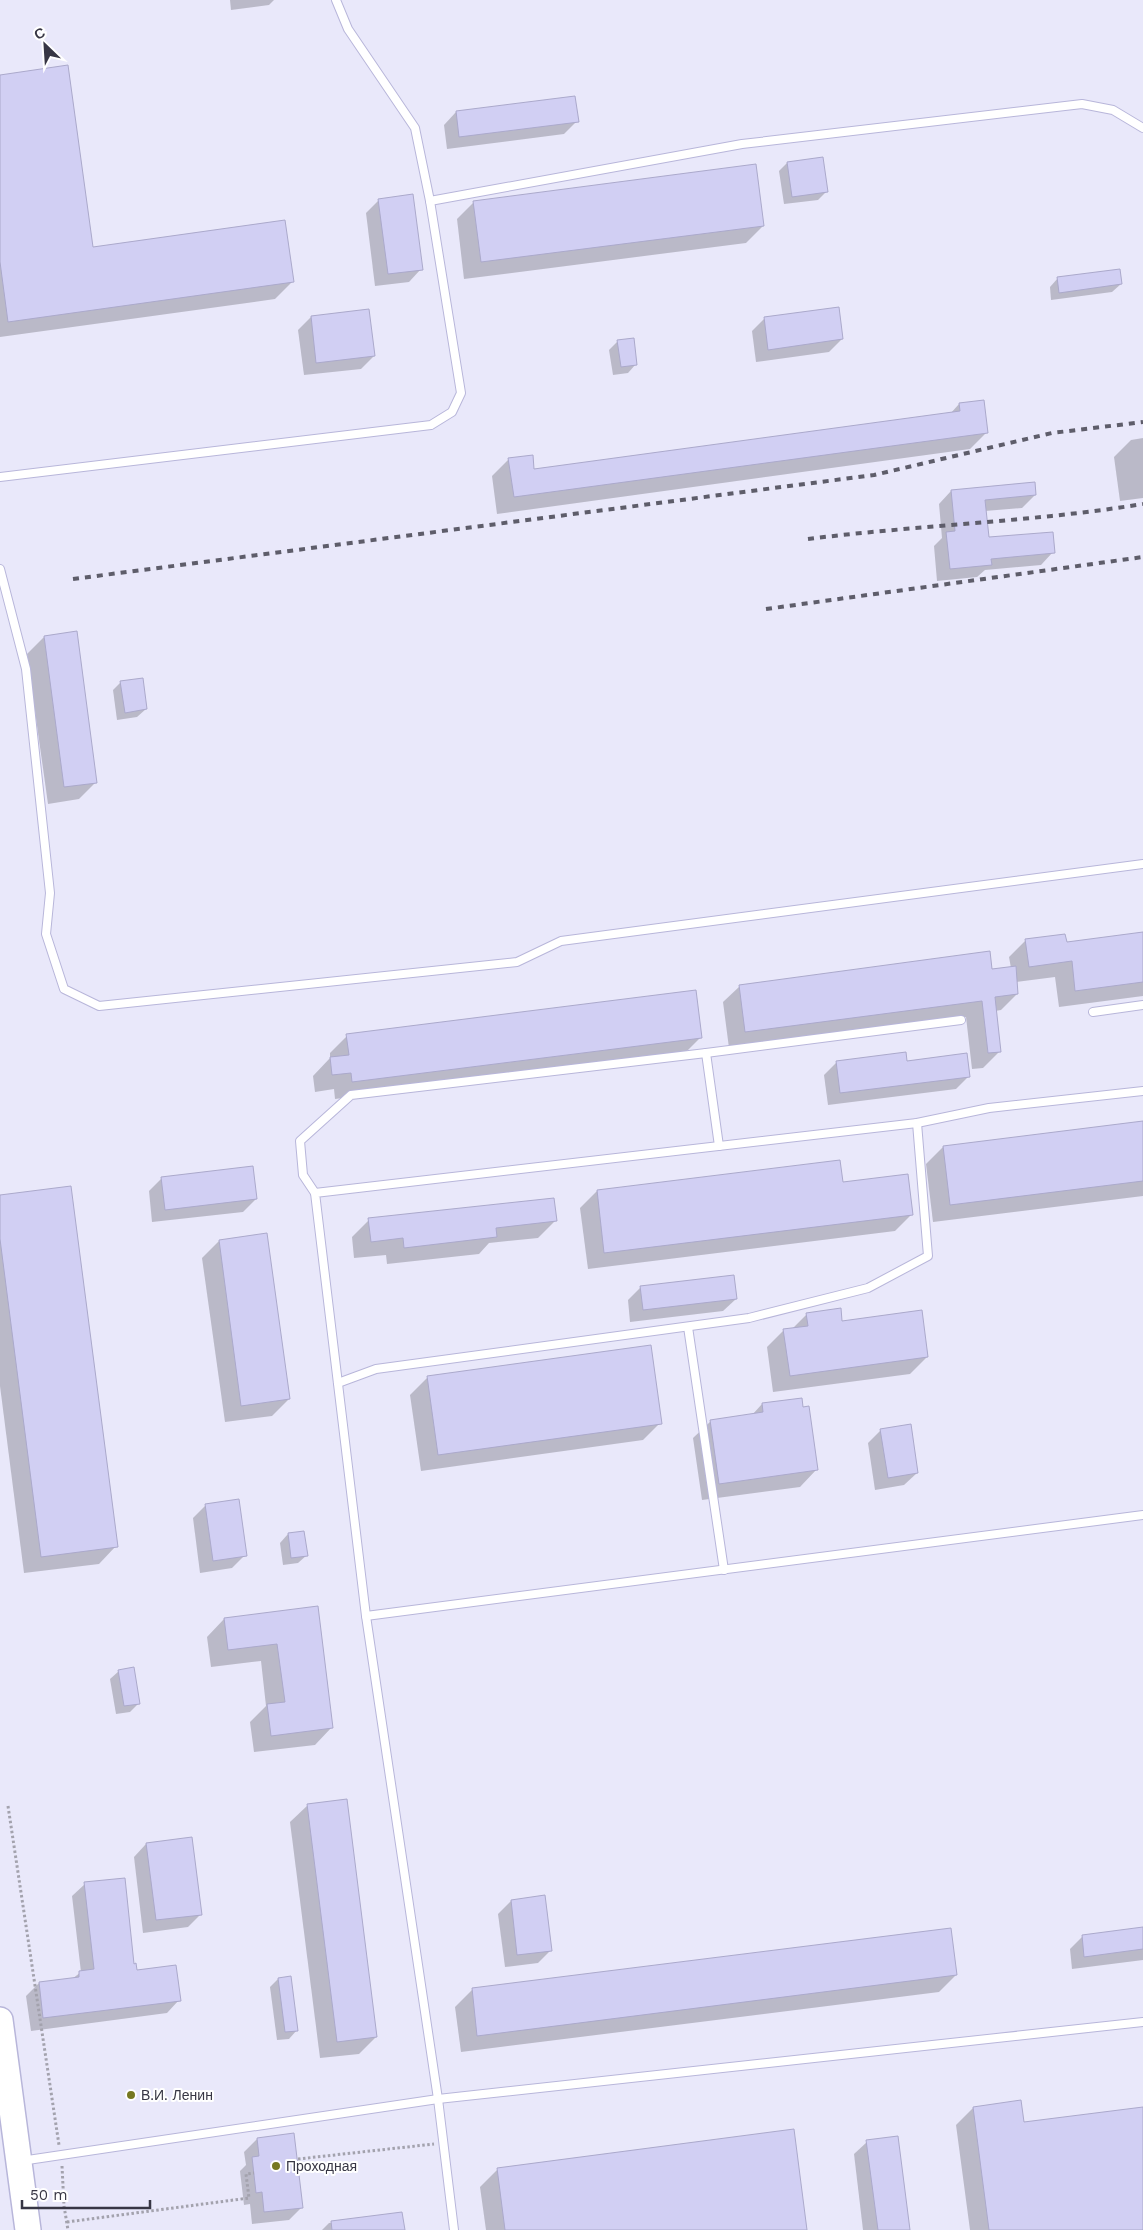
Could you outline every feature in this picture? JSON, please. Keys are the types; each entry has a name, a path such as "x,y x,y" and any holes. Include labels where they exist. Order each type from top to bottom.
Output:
{"main road":[{"path":"0,2020 28,2230"}],"lane":[{"path":"0,477 431,425 452,412 460,393 430,201 415,128 348,29 336,0"},
{"path":"430,201 742,144 1082,104 1113,110 1143,128"},
{"path":"0,569 26,669 50,893 46,934 64,989 99,1006 518,962 561,941 1143,864"},
{"path":"1093,1012 1143,1005"},
{"path":"454,2230 438,2099 366,1616 315,1193 303,1175 300,1141 351,1095 706,1053 961,1020"},
{"path":"706,1053 719,1146"},
{"path":"315,1193 917,1123 989,1108 1143,1090"},
{"path":"338,1383 376,1369 749,1318 868,1288 928,1256 917,1123"},
{"path":"688,1327 724,1570"},
{"path":"366,1616 1143,1515"},
{"path":"19,2161 438,2099 1143,2022"}],"path":[{"path":"8,1806 61,2156 64,2206 68,2230"},
{"path":"298,2159 443,2142"},
{"path":"67,2222 249,2198 246,2174 254,2174"}],"shaded area":[{"path":"0,0 1143,0 1143,2230 28,2230 0,2004"},
{"path":"0,2064 22,2230 0,2230"}],"building":[{"path":"68,65 93,247 285,220 294,282 8,322 0,262 0,75"},
{"path":"575,96 579,122 459,137 456,111"},
{"path":"823,157 828,192 792,197 787,162"},
{"path":"756,164 764,226 481,262 473,201"},
{"path":"413,194 423,270 388,274 378,199"},
{"path":"1120,269 1122,284 1059,293 1057,277"},
{"path":"839,307 843,339 768,350 764,317"},
{"path":"369,309 375,356 316,363 311,316"},
{"path":"634,338 637,365 621,367 617,340"},
{"path":"984,400 988,433 514,497 508,458 533,455 534,469 960,411 959,403"},
{"path":"1035,482 1036,495 985,500 989,537 1053,532 1055,553 991,559 992,565 950,569 946,532 955,531 951,490"},
{"path":"77,631 97,783 64,787 44,636"},
{"path":"143,678 147,709 125,713 120,681"},
{"path":"1143,932 1143,982 1075,991 1072,961 1029,967 1025,939 1065,934 1067,942"},
{"path":"990,951 992,969 1016,966 1018,994 995,997 1001,1052 988,1053 982,1001 745,1032 739,985"},
{"path":"696,990 702,1038 352,1082 351,1073 332,1075 330,1057 349,1055 346,1034"},
{"path":"906,1052 907,1061 967,1053 970,1077 840,1093 836,1061"},
{"path":"1143,1121 1143,1181 950,1205 943,1146"},
{"path":"840,1160 843,1182 908,1174 913,1215 604,1253 597,1190"},
{"path":"253,1166 257,1199 165,1210 161,1177"},
{"path":"71,1186 118,1547 41,1557 0,1239 0,1195"},
{"path":"554,1198 557,1221 496,1228 497,1237 404,1248 403,1238 371,1242 368,1218"},
{"path":"267,1233 290,1399 241,1406 219,1240"},
{"path":"734,1275 737,1299 643,1310 640,1286"},
{"path":"841,1308 842,1321 922,1310 928,1357 790,1376 783,1329 808,1326 806,1313"},
{"path":"651,1345 662,1424 438,1455 427,1376"},
{"path":"802,1398 803,1407 809,1406 818,1470 719,1484 710,1420 763,1412 762,1403"},
{"path":"911,1424 918,1473 888,1478 880,1429"},
{"path":"239,1499 247,1556 213,1561 205,1504"},
{"path":"304,1531 308,1556 291,1558 288,1533"},
{"path":"318,1606 333,1728 271,1736 267,1704 285,1702 277,1644 228,1650 224,1618"},
{"path":"134,1667 140,1704 124,1706 118,1670"},
{"path":"347,1799 377,2037 337,2042 307,1804"},
{"path":"192,1837 202,1915 156,1920 146,1843"},
{"path":"125,1878 134,1964 136,1963 137,1970 176,1965 181,2001 43,2018 39,1982 79,1977 79,1971 94,1969 84,1882"},
{"path":"545,1895 552,1951 517,1955 511,1900"},
{"path":"1143,1927 1143,1949 1084,1957 1082,1935"},
{"path":"951,1928 957,1975 477,2036 472,1988"},
{"path":"291,1976 298,2031 285,2032 278,1978"},
{"path":"1021,2100 1024,2122 1143,2107 1143,2230 989,2230 973,2107"},
{"path":"794,2129 807,2230 505,2230 497,2168"},
{"name":"Проходная","path":"294,2133 303,2208 264,2212 262,2192 256,2193 252,2157 259,2156 257,2138"},
{"path":"898,2136 910,2230 878,2230 866,2140"},
{"path":"402,2212 405,2230 332,2230 331,2221"}],"railway":[{"path":"73,579 874,475 1052,433 1143,422"},
{"path":"808,539 1059,515 1143,504"},
{"path":"766,609 1143,557"}],"place":[{"name":"В.И. Ленин","path":"131,2095"},
{"name":"Проходная","path":"276,2166"}]}
